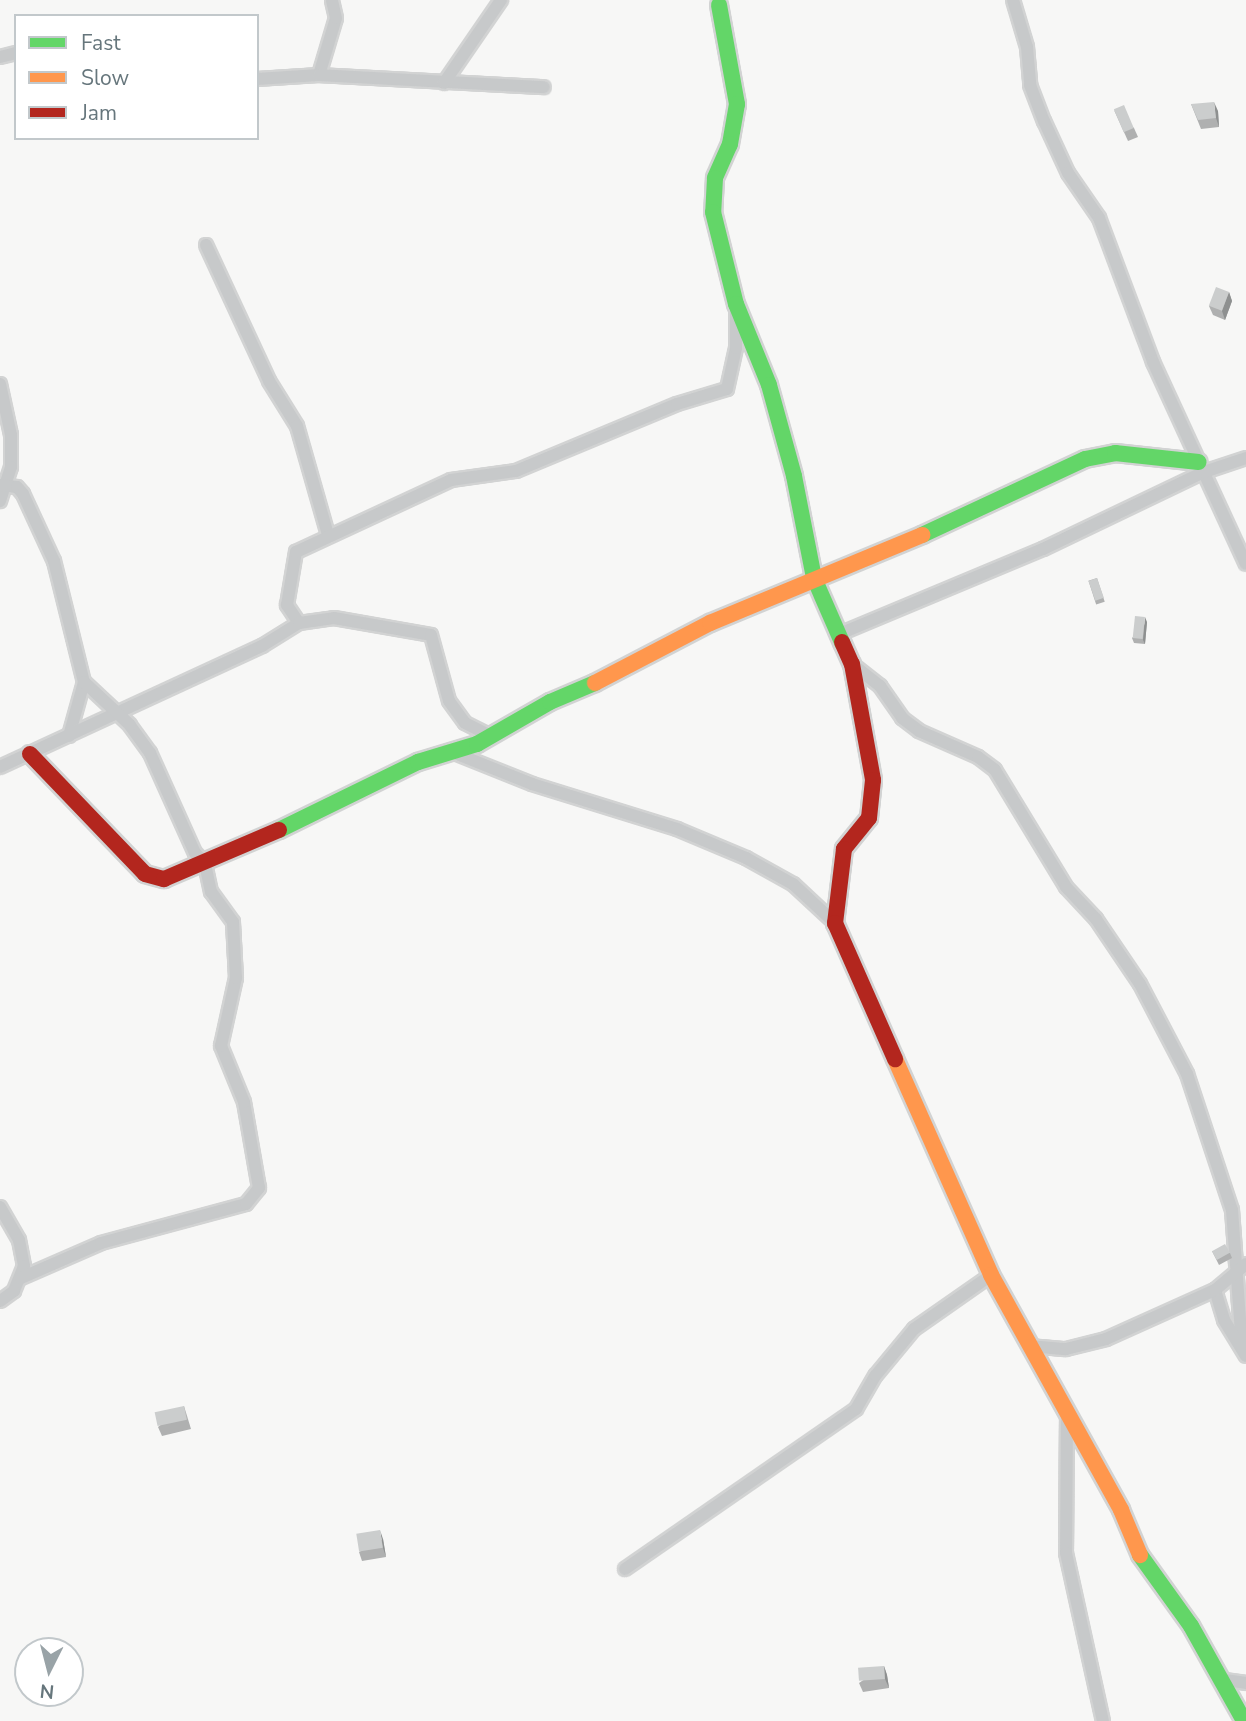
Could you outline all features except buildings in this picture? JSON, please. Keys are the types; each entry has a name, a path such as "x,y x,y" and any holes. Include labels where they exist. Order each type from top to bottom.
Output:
{"street":[{"path":"319,75 336,18 332,0"},
{"path":"444,83 501,0"},
{"path":"1013,0 1027,47 1030,85 1044,121 1068,173 1099,218 1153,362 1246,564"},
{"path":"719,5 737,104 730,144 715,178 713,212 736,304 769,385 794,476 814,578 852,664 866,726 873,800 869,818 844,849 835,923"},
{"path":"259,79 319,75 544,87"},
{"path":"206,245 269,381 297,426 328,535"},
{"path":"299,623 287,605 291,563 296,552 452,480 516,471 677,404 727,389 736,348 736,304"},
{"path":"0,384 11,435 0,501"},
{"path":"30,754 102,836 145,874 164,879 205,863 406,768 490,736 710,623 977,512 1085,459 1115,453 1201,467"},
{"path":"837,635 1043,549 1201,467 1246,458"},
{"path":"3,485 23,494 54,561 84,682 69,736"},
{"path":"0,767 262,646 299,623 358,620 431,635 449,701 465,723 490,736"},
{"path":"852,664 880,686 902,718 919,731 978,757 995,770 1066,887 1096,919 1140,985 1187,1074 1232,1210 1241,1268 1244,1350"},
{"path":"0,1301 21,1278 101,1243 246,1204 259,1188 244,1102 221,1046 236,978 233,922 211,891 205,863 195,853 150,753 119,714 84,682"},
{"path":"452,752 533,784 677,829 746,858 793,884 835,923 991,1275 1121,1510 1135,1548 1225,1680 1244,1721"},
{"path":"0,1207 19,1240 24,1266 21,1278"},
{"path":"1029,1346 1066,1349 1106,1339 1215,1290 1241,1268"},
{"path":"625,1569 856,1409 876,1375 914,1329 991,1275"},
{"path":"1215,1290 1224,1320 1244,1350"},
{"path":"1067,1412 1066,1553 1103,1721"},
{"path":"1225,1680 1246,1683"}],"traffic: fast":[{"path":"719,5 737,104 730,144 715,178 713,212 736,304 769,385 794,476 814,578 842,642"},
{"path":"922,535 1085,459 1115,453 1199,462"},
{"path":"279,830 418,762 477,744 550,702 595,683"},
{"path":"1140,1555 1191,1626 1244,1721"}],"traffic: slow":[{"path":"595,683 710,623 922,535"},
{"path":"895,1059 991,1275 1121,1510 1140,1555"}],"traffic: jam":[{"path":"842,642 852,664 873,780 869,818 844,849 835,923 895,1059"},
{"path":"30,754 145,874 164,879 279,830"}]}
